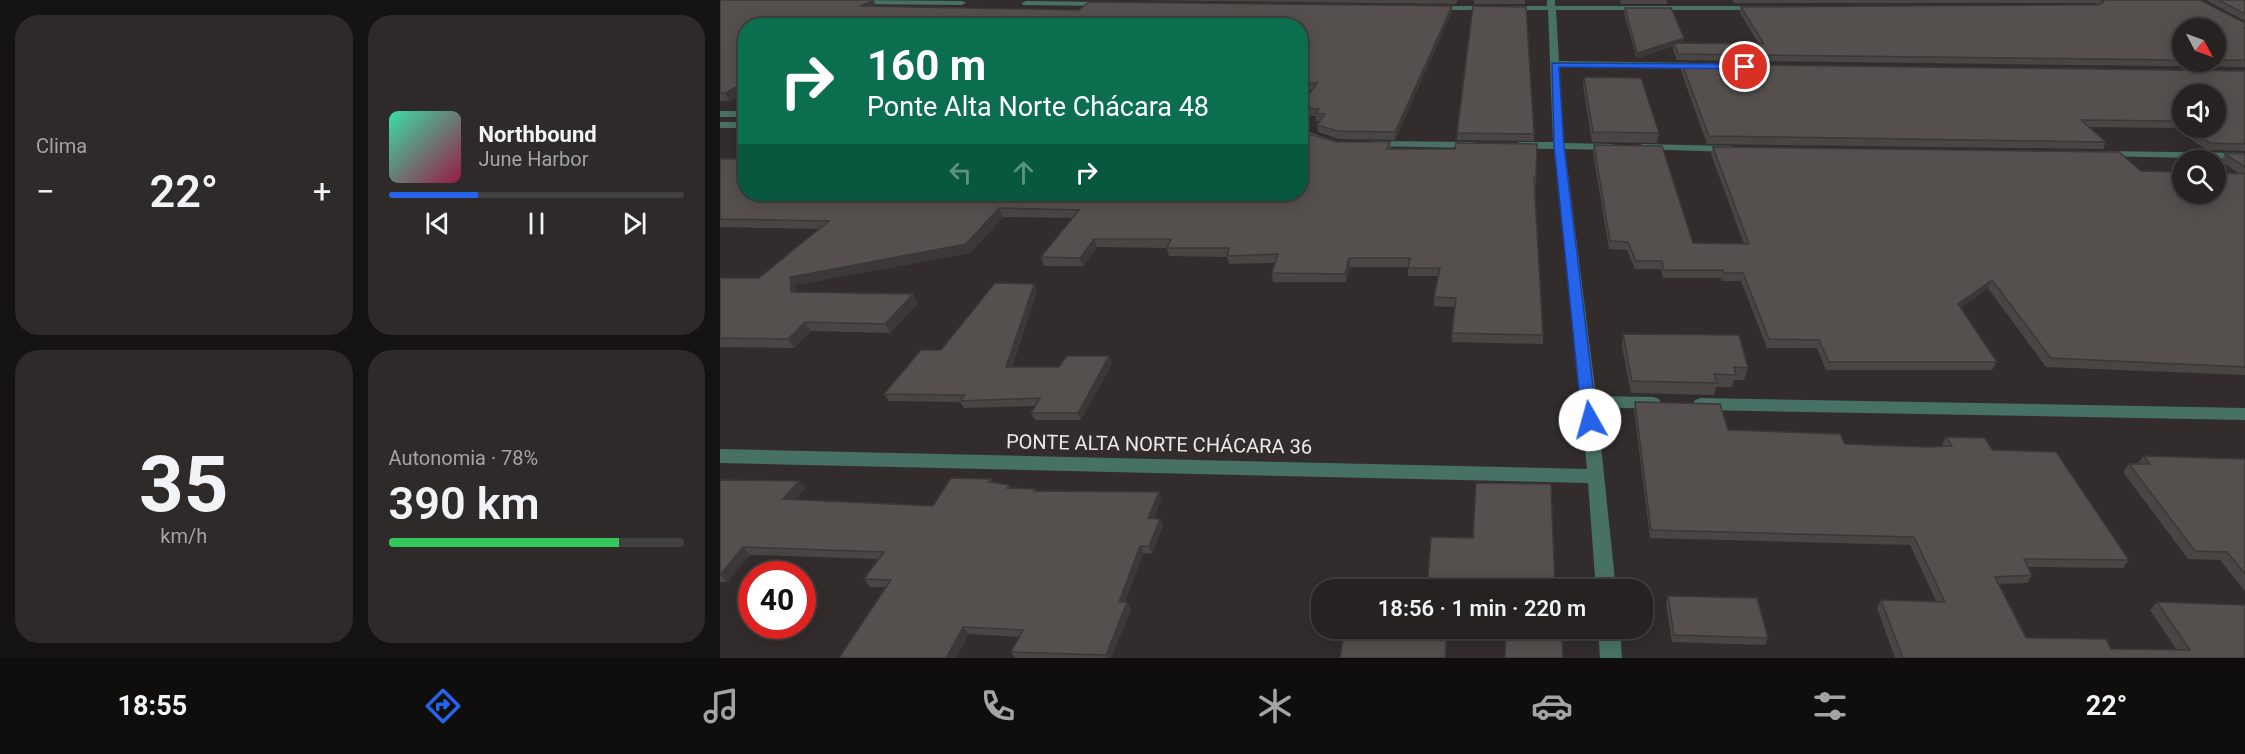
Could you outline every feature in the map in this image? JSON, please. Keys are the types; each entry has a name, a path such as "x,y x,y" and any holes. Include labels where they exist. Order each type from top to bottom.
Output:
{"street":[{"path":"847,2 962,3"},
{"path":"1026,3 1120,4"},
{"path":"1552,4 1559,146 1597,476 1605,579"},
{"path":"1426,8 1552,4 1767,8"},
{"path":"1555,64 1710,66"},
{"path":"720,114 738,114"},
{"path":"720,125 738,125"},
{"path":"1308,135 1338,144"},
{"path":"1361,144 1484,145"},
{"path":"1507,145 1742,149"},
{"path":"2089,154 2245,156"},
{"path":"1587,402 2245,414"},
{"name":"PONTE ALTA NORTE CHÁCARA 36","path":"720,456 1597,476"},
{"path":"1610,639 1611,658"}],"building":[{"path":"720,0 874,0 861,6 1079,10 1089,2 1452,6 1395,132 1338,131 1317,125 1325,114 1315,113 1319,109 1308,108 1308,95 1317,83 1308,83 1308,18 738,18 738,86 720,93"},
{"path":"2101,0 2200,0 2245,23 2245,60 2226,60 2226,18 2172,18 2172,60 1678,54 1674,43 1764,44 1741,7 2098,5 2104,2"},
{"path":"2219,0 2245,0 2245,14"},
{"path":"1473,6 1526,7 1534,134 1457,133"},
{"path":"1625,8 1671,8 1684,38 1637,53"},
{"path":"1682,64 2172,70 2172,72 2245,71 2245,144 2210,143 2203,138 2226,138 2226,84 2172,84 2172,121 2081,120 2106,142 1709,136"},
{"path":"1584,77 1641,78 1659,133 1593,132"},
{"path":"1308,135 1337,142 1390,142 1387,149 1455,149 1456,143 1537,144 1536,178 1534,178 1543,335 1452,333 1456,298 1434,297 1440,268 1408,268 1410,258 1349,258 1345,274 1272,273 1278,254 1227,256 1229,248 1167,248 1171,239 1094,239 1080,258 1041,257 1079,210 999,208 966,244 790,277 791,292 913,294 885,324 805,322 788,339 720,338 720,278 759,278 829,221 720,219 720,159 738,159 738,201 1308,201"},
{"path":"1594,145 1662,146 1693,243 1749,244 1713,147 2119,152 2141,171 2172,172 2172,204 2226,204 2226,173 2245,174 2245,367 2051,358 1992,280 1958,304 1997,362 1829,362 1819,340 1769,339 1743,273 1724,273 1723,270 1664,270 1662,261 1636,261 1628,242 1610,241"},
{"path":"2226,154 2245,154 2245,167 2226,155"},
{"path":"995,283 1034,284 1006,367 1059,367 1067,356 1109,356 1078,413 1031,413 1040,398 960,401 965,395 884,394 921,350 941,350"},
{"path":"1623,334 1739,335 1748,368 1734,367 1736,375 1714,374 1717,383 1632,381"},
{"path":"1635,402 1720,404 1728,430 1840,434 1845,444 1952,446 1946,437 1985,438 1992,450 2056,452 2129,560 2024,559 2032,575 1995,577 2026,638 2106,639 2111,649 2190,650 2157,602 2245,605 2245,658 1903,658 1881,600 1945,602 1914,537 1651,530"},
{"path":"2144,456 2245,459 2245,574 2227,552 2195,551 2129,464 2150,464"},
{"path":"951,478 991,479 989,482 1009,485 1007,488 1035,489 1034,491 1159,492 1148,518 1160,519 1149,546 1140,546 1119,602 1127,602 1106,655 1011,652 1023,630 963,627 946,658 839,658 891,580 864,579 884,552 743,547 720,575 720,480 799,481 783,499 933,506"},
{"path":"1476,483 1551,484 1555,579 1428,579 1431,537 1473,538"},
{"path":"1668,596 1757,598 1768,638 1674,635"},
{"path":"1343,639 1446,639 1445,658 1340,658"},
{"path":"1506,639 1557,639 1562,641 1563,658 1505,658"}],"route":[{"path":"1590,420 1559,146 1555,64 1745,67"}]}
